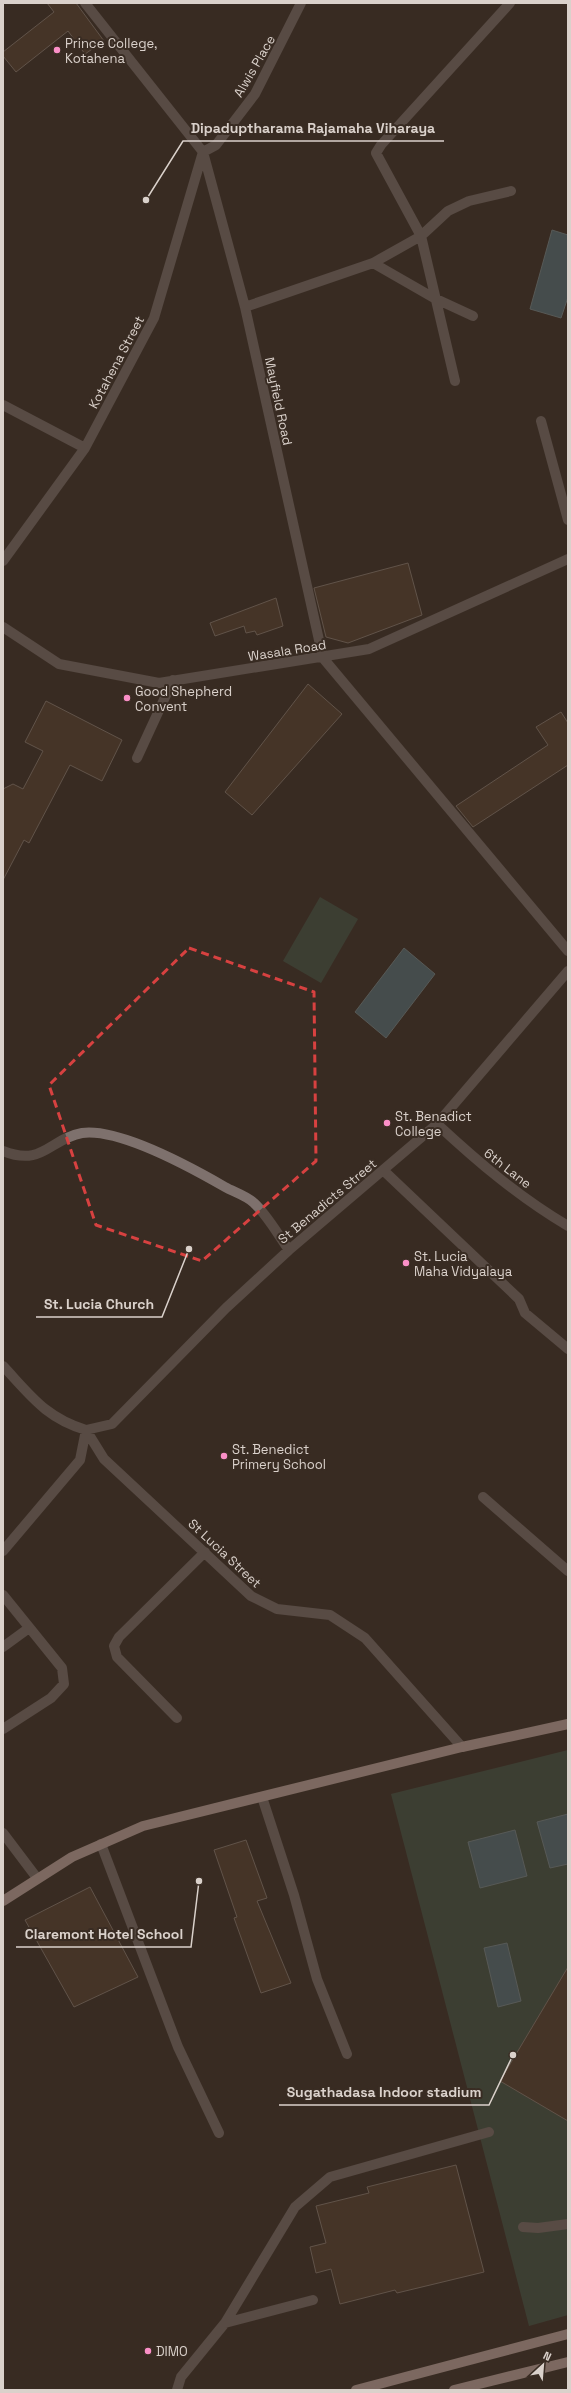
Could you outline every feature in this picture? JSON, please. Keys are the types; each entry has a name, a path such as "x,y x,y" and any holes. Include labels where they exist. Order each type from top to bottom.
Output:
{"main road":[{"path":"3,1901 72,1857 143,1826 462,1747 568,1724"},
{"path":"356,2390 568,2334"},
{"path":"454,2390 568,2362"}],"street":[{"path":"85,3 203,152"},
{"name":"Alwis Place","path":"203,152 216,145 255,94 301,3"},
{"path":"455,381 434,298 421,236 376,153 381,145 510,3"},
{"name":"Mayfield Road","path":"203,152 245,307 323,658"},
{"name":"Kotahena Street","path":"3,561 85,448 154,318 203,152"},
{"path":"245,307 373,263 421,236 448,211 469,201 511,191"},
{"path":"373,263 434,298 473,316"},
{"path":"3,404 85,448"},
{"path":"541,421 568,520"},
{"name":"Wasala Road","path":"3,627 59,664 159,682 368,650 568,558"},
{"path":"323,658 568,951"},
{"path":"137,758 173,680"},
{"name":"St Benadicts Street","path":"86,1430 112,1424 226,1308 289,1250 437,1124 568,970"},
{"name":"6th Lane","path":"437,1124 487,1171 540,1210 568,1226"},
{"path":"3,1151 16,1156 32,1156 69,1137 83,1133 107,1134 176,1159 254,1203 289,1250"},
{"path":"383,1170 515,1295 525,1313 568,1349"},
{"path":"3,1366 46,1410 65,1424 86,1430 80,1460 3,1552"},
{"name":"St Lucia Street","path":"86,1430 104,1459 251,1596 277,1609 330,1616 366,1638 462,1747"},
{"path":"484,1497 568,1571"},
{"path":"177,1718 117,1657 114,1646 118,1637 205,1552"},
{"path":"3,1595 62,1668 64,1684 51,1698 3,1730"},
{"path":"3,1646 30,1628"},
{"path":"262,1797 294,1895 317,1979 347,2054"},
{"path":"3,1833 37,1878"},
{"path":"101,1844 178,2047 219,2133"},
{"path":"177,2390 181,2377 226,2323 295,2207 330,2177 489,2132"},
{"path":"524,2226 538,2228 568,2224"},
{"path":"226,2323 314,2300"}],"highlighted area":[{"path":"189,948 314,992 316,1161 202,1261 96,1225 49,1085"}],"green space":[{"path":"320,897 358,919 321,983 283,961"},
{"path":"568,1750 568,2315 529,2326 391,1794"}],"water":[{"path":"552,230 568,235 568,297 561,318 530,309"},
{"path":"404,948 435,974 386,1038 355,1012"},
{"path":"568,1814 568,1864 550,1868 537,1822"},
{"path":"515,1830 527,1876 480,1888 468,1842"},
{"path":"507,1943 521,2001 498,2007 484,1948"}],"building":[{"path":"47,3 76,3 104,41 85,54 68,31 16,72 3,56 3,52 54,12"},
{"path":"408,563 422,615 348,643 326,637 314,588"},
{"path":"276,598 283,626 257,635 255,631 246,633 244,626 215,636 210,623"},
{"path":"308,684 342,714 252,815 225,792"},
{"path":"46,701 122,740 102,781 70,765 29,843 24,840 3,880 3,789 13,784 23,789 43,751 25,742"},
{"path":"561,712 568,723 568,765 473,827 456,806 548,745 536,727"},
{"path":"246,1840 267,1898 257,1901 291,1983 261,1993 234,1918 237,1917 214,1850"},
{"path":"90,1887 138,1977 74,2007 25,1920"},
{"path":"568,1967 568,2121 500,2081"},
{"path":"456,2165 484,2272 397,2293 395,2290 340,2304 331,2269 316,2273 310,2247 326,2243 316,2206 369,2193 367,2187"}],"place":[{"name":"Prince College, Kotahena","path":"57,50"},
{"name":"Dipaduptharama Rajamaha Viharaya","path":"146,200"},
{"name":"Good Shepherd Convent","path":"127,698"},
{"name":"St. Benadict College","path":"387,1123"},
{"name":"St. Lucia Church","path":"189,1249"},
{"name":"St. Lucia Maha Vidyalaya","path":"406,1263"},
{"name":"St. Benedict Primery School","path":"224,1456"},
{"name":"Claremont Hotel School","path":"199,1881"},
{"name":"Sugathadasa Indoor stadium","path":"513,2055"},
{"name":"DIMO","path":"148,2351"}]}
